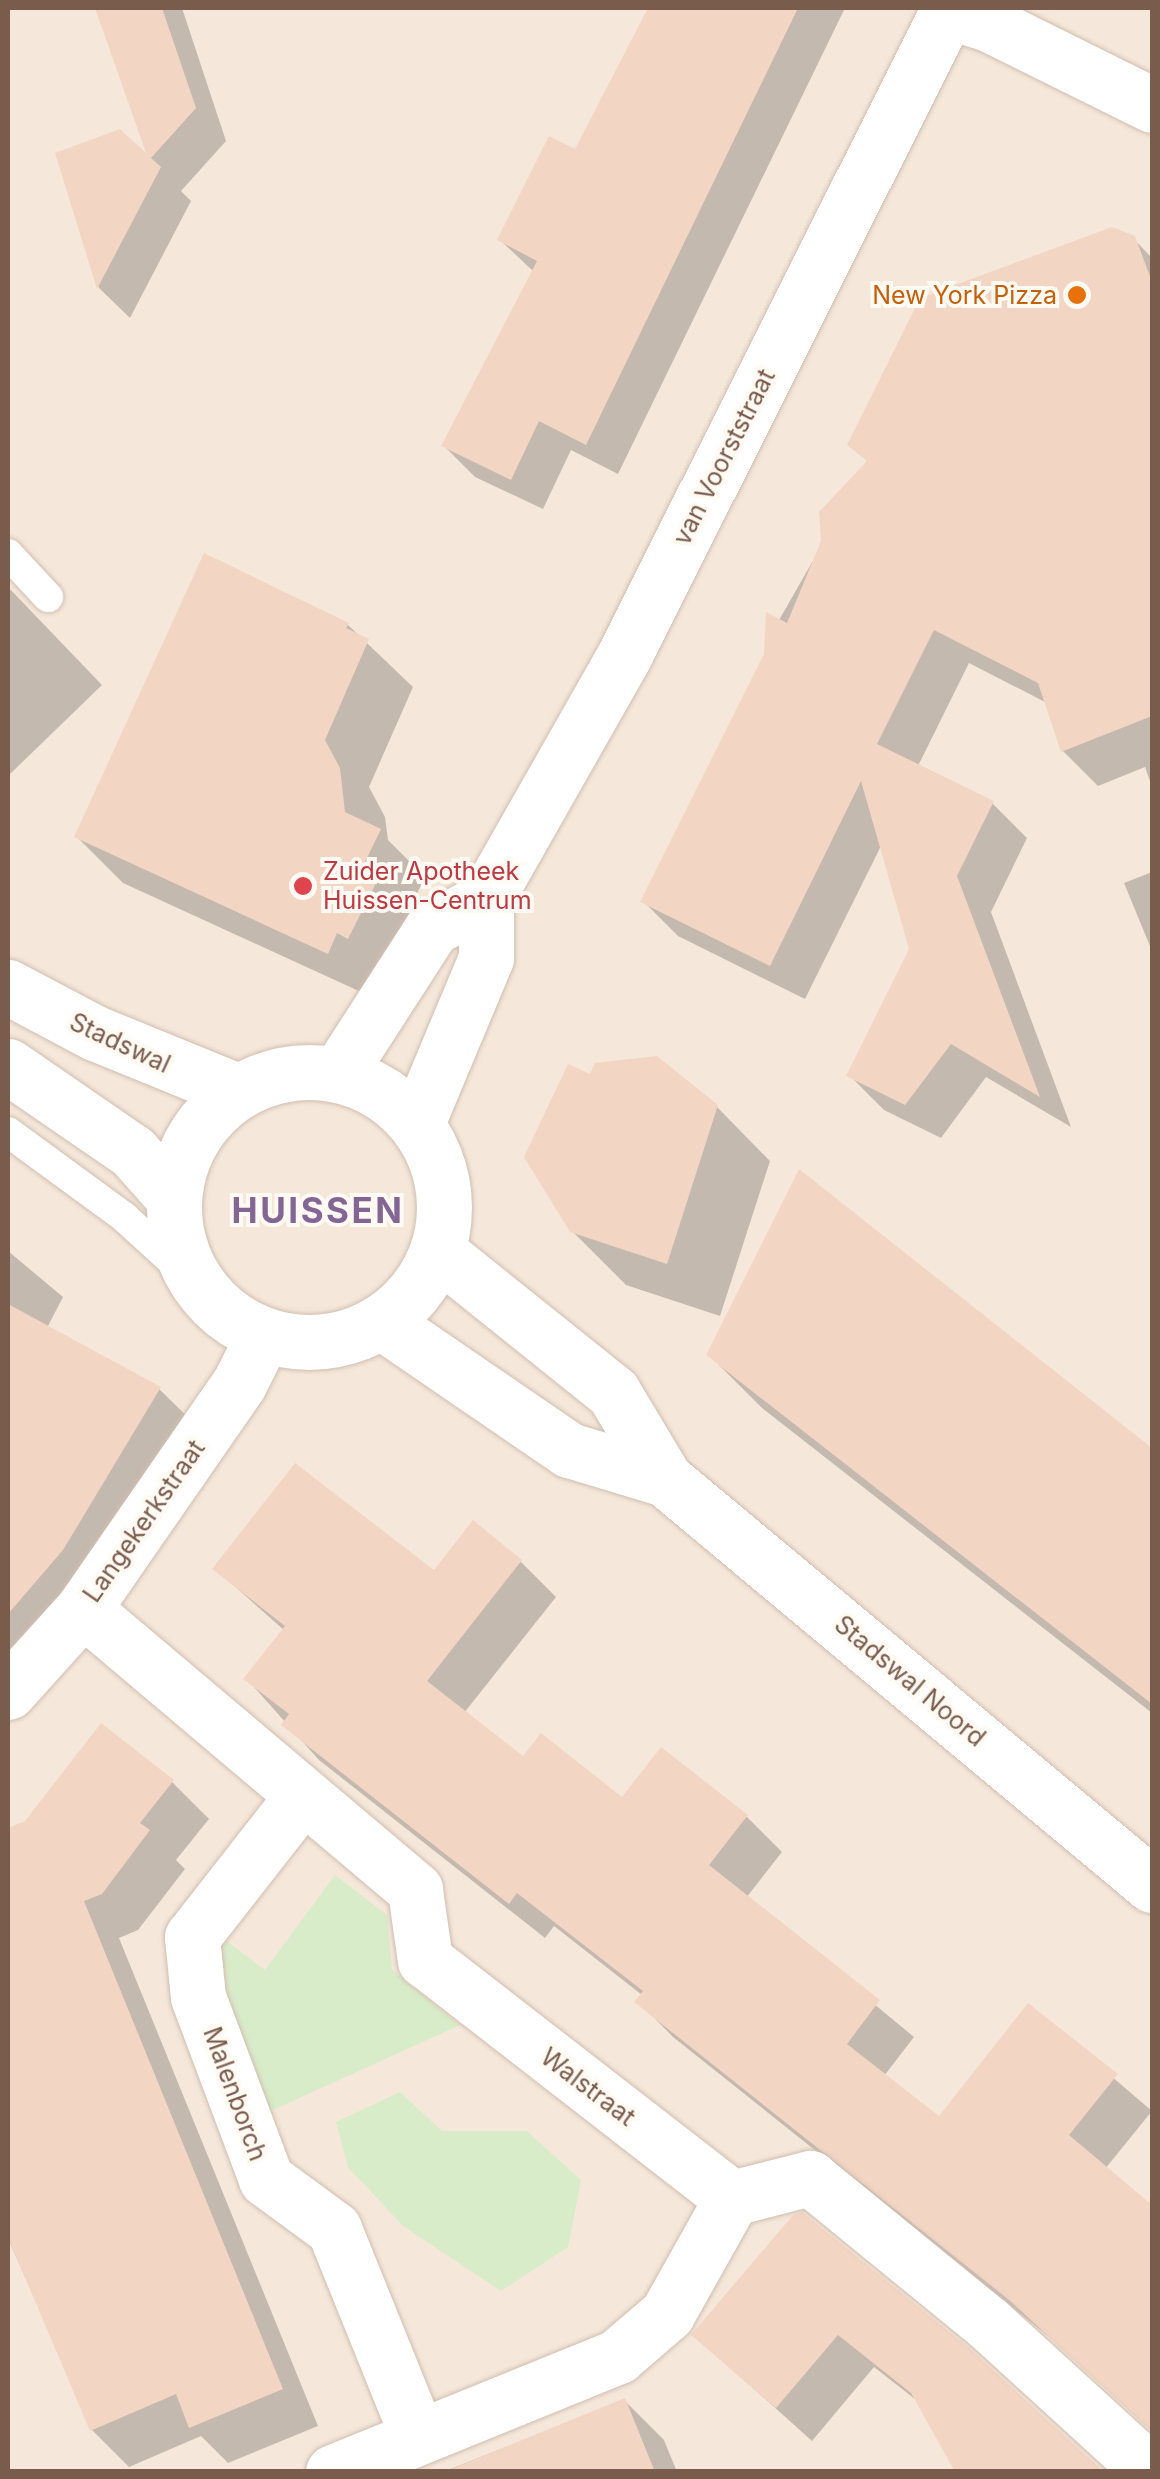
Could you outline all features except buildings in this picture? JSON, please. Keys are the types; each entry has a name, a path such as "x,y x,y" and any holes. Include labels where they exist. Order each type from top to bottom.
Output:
{"street":[{"path":"948,9 988,24 1152,104"},
{"name":"van Voorststraat","path":"417,1123 486,958 486,899 624,654 948,9"},
{"path":"338,1074 432,928 486,899"},
{"name":"Stadswal","path":"8,987 112,1041 237,1091"},
{"path":"8,1066 133,1152 172,1196"},
{"path":"285,1072 338,1074 381,1091 417,1123 438,1163 445,1208 438,1252 406,1304 382,1322 317,1342 263,1336 224,1314 194,1281 176,1240 172,1196 192,1136 237,1091 285,1072"},
{"name":"Stadswal Noord","path":"438,1252 613,1392 665,1479 1152,1886"},
{"name":"Stadswal Noord","path":"382,1322 569,1450 665,1479"},
{"name":"Langekerkstraat","path":"8,1692 83,1609 238,1384 263,1336"},
{"name":"Walstraat","path":"83,1609 300,1799 415,1890 425,1960 732,2198"},
{"name":"Malenborch","path":"300,1799 192,1937 198,1996 266,2179 334,2228 418,2437"},
{"path":"333,2472 618,2356 666,2314 732,2198 810,2178 988,2324 1151,2472"}],"lane":[{"path":"8,554 48,597"},
{"path":"8,1132 124,1218 194,1281"}],"shaded area":[{"path":"8,8 1152,8 1152,2471 8,2471"}],"green space":[{"path":"335,1875 387,1915 392,1970 460,2025 262,2115 211,1957 225,1940 265,1970"},
{"path":"400,2092 442,2131 527,2131 581,2180 568,2247 501,2291 403,2226 348,2167 336,2122"}],"place":[{"name":"New York Pizza","path":"1077,295"},
{"name":"Zuider Apotheek Huissen-Centrum","path":"303,886"}],"district":[{"name":"HUISSEN","path":"318,1210"}]}
